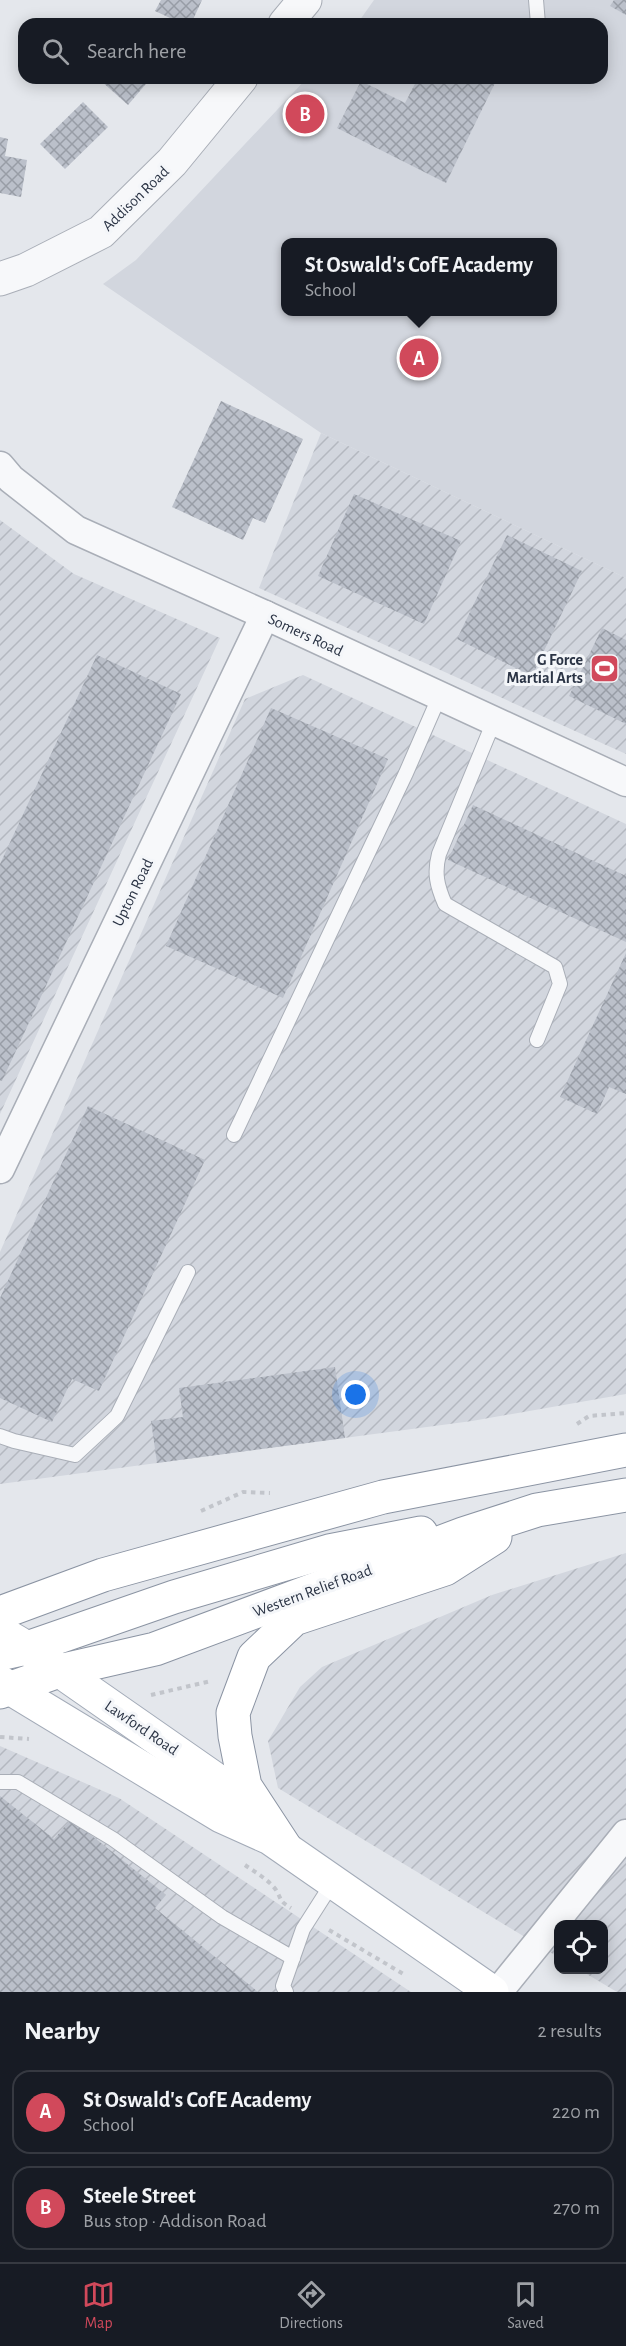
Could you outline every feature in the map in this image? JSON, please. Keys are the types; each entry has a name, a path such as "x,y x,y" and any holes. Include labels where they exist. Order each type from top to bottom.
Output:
{"main road":[{"path":"0,1613 103,1575 383,1497 626,1450"},
{"name":"Western Relief Road","path":"2,1683 27,1654 155,1649 463,1534 537,1510 626,1495"},
{"path":"27,1654 174,1597 329,1551 537,1510"},
{"path":"278,1842 245,1786 235,1736 233,1713 254,1657 294,1619 445,1569 537,1510"},
{"name":"Lawford Road","path":"27,1654 228,1788 278,1842 492,1992"},
{"name":"Lawford Road","path":"2,1683 221,1816 278,1842"}],"street":[{"name":"Addison Road","path":"0,279 27,270 101,232 172,162 236,84"},
{"name":"Somers Road","path":"0,465 11,479 76,530 626,782"},
{"name":"Upton Road","path":"0,1169 265,615"},
{"path":"498,1992 626,1834"}],"lane":[{"path":"536,0 538,18"},
{"path":"234,1135 406,773 440,695"},
{"path":"494,721 439,854 435,868 437,885 445,904 555,967 560,984 537,1040"},
{"path":"0,1436 75,1455 117,1416 188,1272"},
{"path":"0,1782 18,1782 113,1839 222,1917 293,1958"},
{"path":"286,1992 283,1986 303,1929 333,1882"}],"path":[{"path":"589,1416 626,1413"},
{"path":"240,1862 276,1890 280,1901 406,1975"}],"shaded area":[{"path":"374,0 626,0 626,578 321,433 103,284 136,260 301,84 608,84 608,18 361,18"},
{"path":"321,433 626,578 626,754 259,588"},
{"path":"0,520 74,574 220,638 0,1114"},
{"path":"303,675 626,824 626,1394 472,1421 0,1484 0,1252 245,699"},
{"path":"626,1553 626,1992 617,1992 587,1974 608,1974 608,1920 554,1920 554,1955 278,1788 268,1741 300,1687 322,1667 492,1595"},
{"path":"0,1746 119,1798 411,1992 0,1992"}],"building":[{"path":"161,0 202,0 194,18 170,18 155,11"},
{"path":"614,0 626,0 626,15 610,6"},
{"path":"104,84 146,84 128,105"},
{"path":"359,84 367,84 405,103 415,84 495,84 446,183 337,128"},
{"path":"83,102 108,127 65,169 40,144"},
{"path":"0,137 8,139 5,156 27,160 21,197 0,193"},
{"path":"221,401 303,439 265,523 253,518 243,540 172,507"},
{"path":"354,494 461,541 424,624 318,576"},
{"path":"507,535 582,571 532,676 457,639"},
{"name":"G Force Martial Arts","path":"602,628 626,640 626,724 569,696"},
{"path":"97,655 181,694 2,1081 0,1080 0,864"},
{"path":"271,708 388,759 283,998 166,946"},
{"path":"473,805 626,876 626,942 448,860"},
{"path":"626,953 626,1094 609,1087 597,1114 560,1097"},
{"path":"88,1106 205,1160 99,1391 72,1379 52,1422 0,1398 0,1298"},
{"path":"335,1367 345,1438 157,1463 151,1421 183,1417 179,1388"},
{"path":"0,1796 54,1839 71,1819 166,1895 155,1908 258,1992 0,1992"}],"place":[{"name":"Steele Street","path":"305,114"},
{"name":"St Oswald's CofE Academy","path":"419,358"},
{"name":"G Force Martial Arts","path":"604,668"}]}
